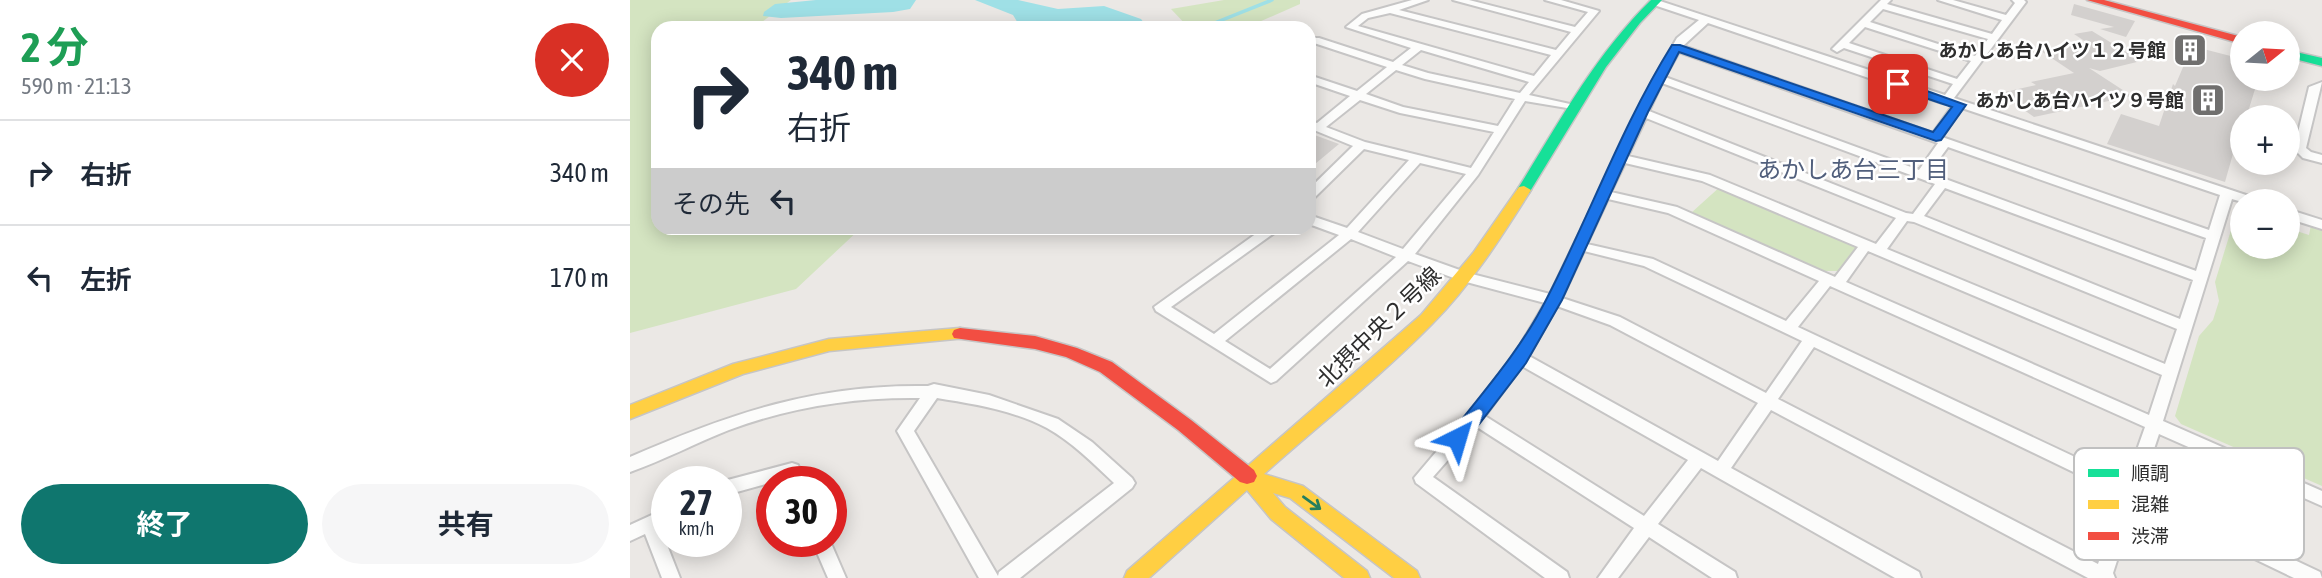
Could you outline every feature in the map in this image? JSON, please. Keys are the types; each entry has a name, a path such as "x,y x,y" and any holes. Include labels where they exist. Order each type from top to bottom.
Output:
{"street":[{"path":"1423,0 1365,16 1351,27 1535,80"},
{"path":"1458,0 1577,31"},
{"path":"1262,235 1161,307 1271,377 1406,255 1474,173 1535,80 1594,11 1549,0"},
{"path":"1943,0 2009,19"},
{"path":"1946,101 2021,2 2017,0"},
{"path":"2092,0 2230,38"},
{"path":"1655,1 2230,195"},
{"name":"北摂中央２号線","path":"1134,578 1427,319 1464,277 1515,207 1613,47 1655,1"},
{"path":"1825,60 1883,2 1994,38"},
{"path":"1391,10 1558,54"},
{"path":"1560,578 1422,478 1475,418 1520,358 1554,300 1642,112 1676,47 1706,20"},
{"path":"1863,23 1977,60"},
{"path":"1316,40 1425,76 1575,108"},
{"path":"1842,44 1960,83"},
{"path":"1676,47 2213,236"},
{"path":"1316,124 1358,96 1417,48"},
{"path":"2300,56 2322,62"},
{"path":"1659,78 2200,278"},
{"path":"1316,81 1399,110 1502,130"},
{"path":"2322,85 2314,88 2300,149 2307,155 2322,159"},
{"path":"1921,175 1959,105"},
{"path":"1642,112 2185,327"},
{"path":"1316,127 1361,145 1474,173"},
{"path":"1316,189 1361,145"},
{"path":"1622,158 1706,178 2171,373"},
{"path":"1216,340 1349,234 1417,159"},
{"path":"1790,328 1833,280 1910,217 1942,183"},
{"path":"1605,194 1672,210 2208,448"},
{"path":"2146,448 2227,194"},
{"path":"2300,218 2322,225"},
{"path":"1316,222 1464,277 1554,300 1615,321 2104,577 2110,560"},
{"path":"1579,246 1648,262 2074,463"},
{"path":"630,412 739,369 829,345 908,335 991,335 1073,354 1108,368 1198,434 1250,478 1278,513 1360,578"},
{"path":"1720,471 1812,338"},
{"path":"1520,358 1912,578"},
{"path":"630,465 746,416 813,399 859,392 934,390 991,401 1044,419 1088,449 1126,483 1006,578"},
{"path":"934,390 905,431 989,578"},
{"path":"1475,418 1728,578"},
{"path":"1607,578 1699,458"},
{"path":"1250,478 1296,492 1410,578"},
{"path":"2304,491 2322,499"},
{"path":"630,533 651,524"},
{"path":"667,557 671,578"},
{"path":"828,557 837,578"},
{"path":"2276,560 2313,578"}],"green space":[{"path":"630,0 791,0 763,21 651,21 651,235 854,235 796,289 630,333"},
{"path":"1224,0 1300,0 1300,4 1261,21 1182,21 1171,9"},
{"path":"1722,185 1850,239 1856,248 1838,271 1822,271 1691,213"},
{"path":"2311,225 2322,228 2322,486 2304,478 2304,448 2236,448 2181,424 2175,416 2199,336 2213,320 2219,301 2215,282 2230,233 2230,259 2300,259 2300,232 2309,235"}],"water":[{"path":"816,0 916,0 910,9 893,12 781,18 763,16 764,12 775,4"},
{"path":"975,0 1018,0 1058,9 1104,6 1143,21 1017,21 1013,15"}],"building":[{"path":"2074,4 2135,21 2126,37 2100,29 2114,27 2071,15"},
{"path":"2092,31 2141,61 2100,71 2089,68 2132,96 2034,117 2000,93 2036,85 2031,82 2074,73 2041,51 2086,42 2074,34"},
{"path":"2192,46 2230,56 2230,91 2254,91 2250,105 2230,105 2230,164 2225,182 2107,144 2121,114 2159,126 2173,84 2175,86"},
{"path":"1316,136 1339,144 1316,163"}],"waterway":[{"path":"1220,21 1272,0"}],"traffic: fast":[{"path":"1524,190 1601,66 1618,42 1657,0"},
{"path":"2300,56 2322,62"}],"traffic: slow":[{"path":"1134,578 1427,319 1478,256 1524,190"},
{"path":"630,412 739,369 829,345 960,334"},
{"path":"1247,476 1278,513 1360,578"},
{"path":"1250,478 1296,492 1410,578"}],"traffic: jam":[{"path":"2092,0 2230,38"},
{"path":"960,334 997,336 1053,347 1106,367 1185,425 1247,476"}],"place":[{"name":"あかしあ台ハイツ１２号館","path":"2190,50"},
{"name":"あかしあ台ハイツ９号館","path":"2208,100"}],"district":[{"name":"あかしあ台三丁目","path":"1853,169"}],"route":[{"path":"1457,438 1520,358 1554,300 1642,112 1676,47 1936,137 1959,105 1898,84"}]}
